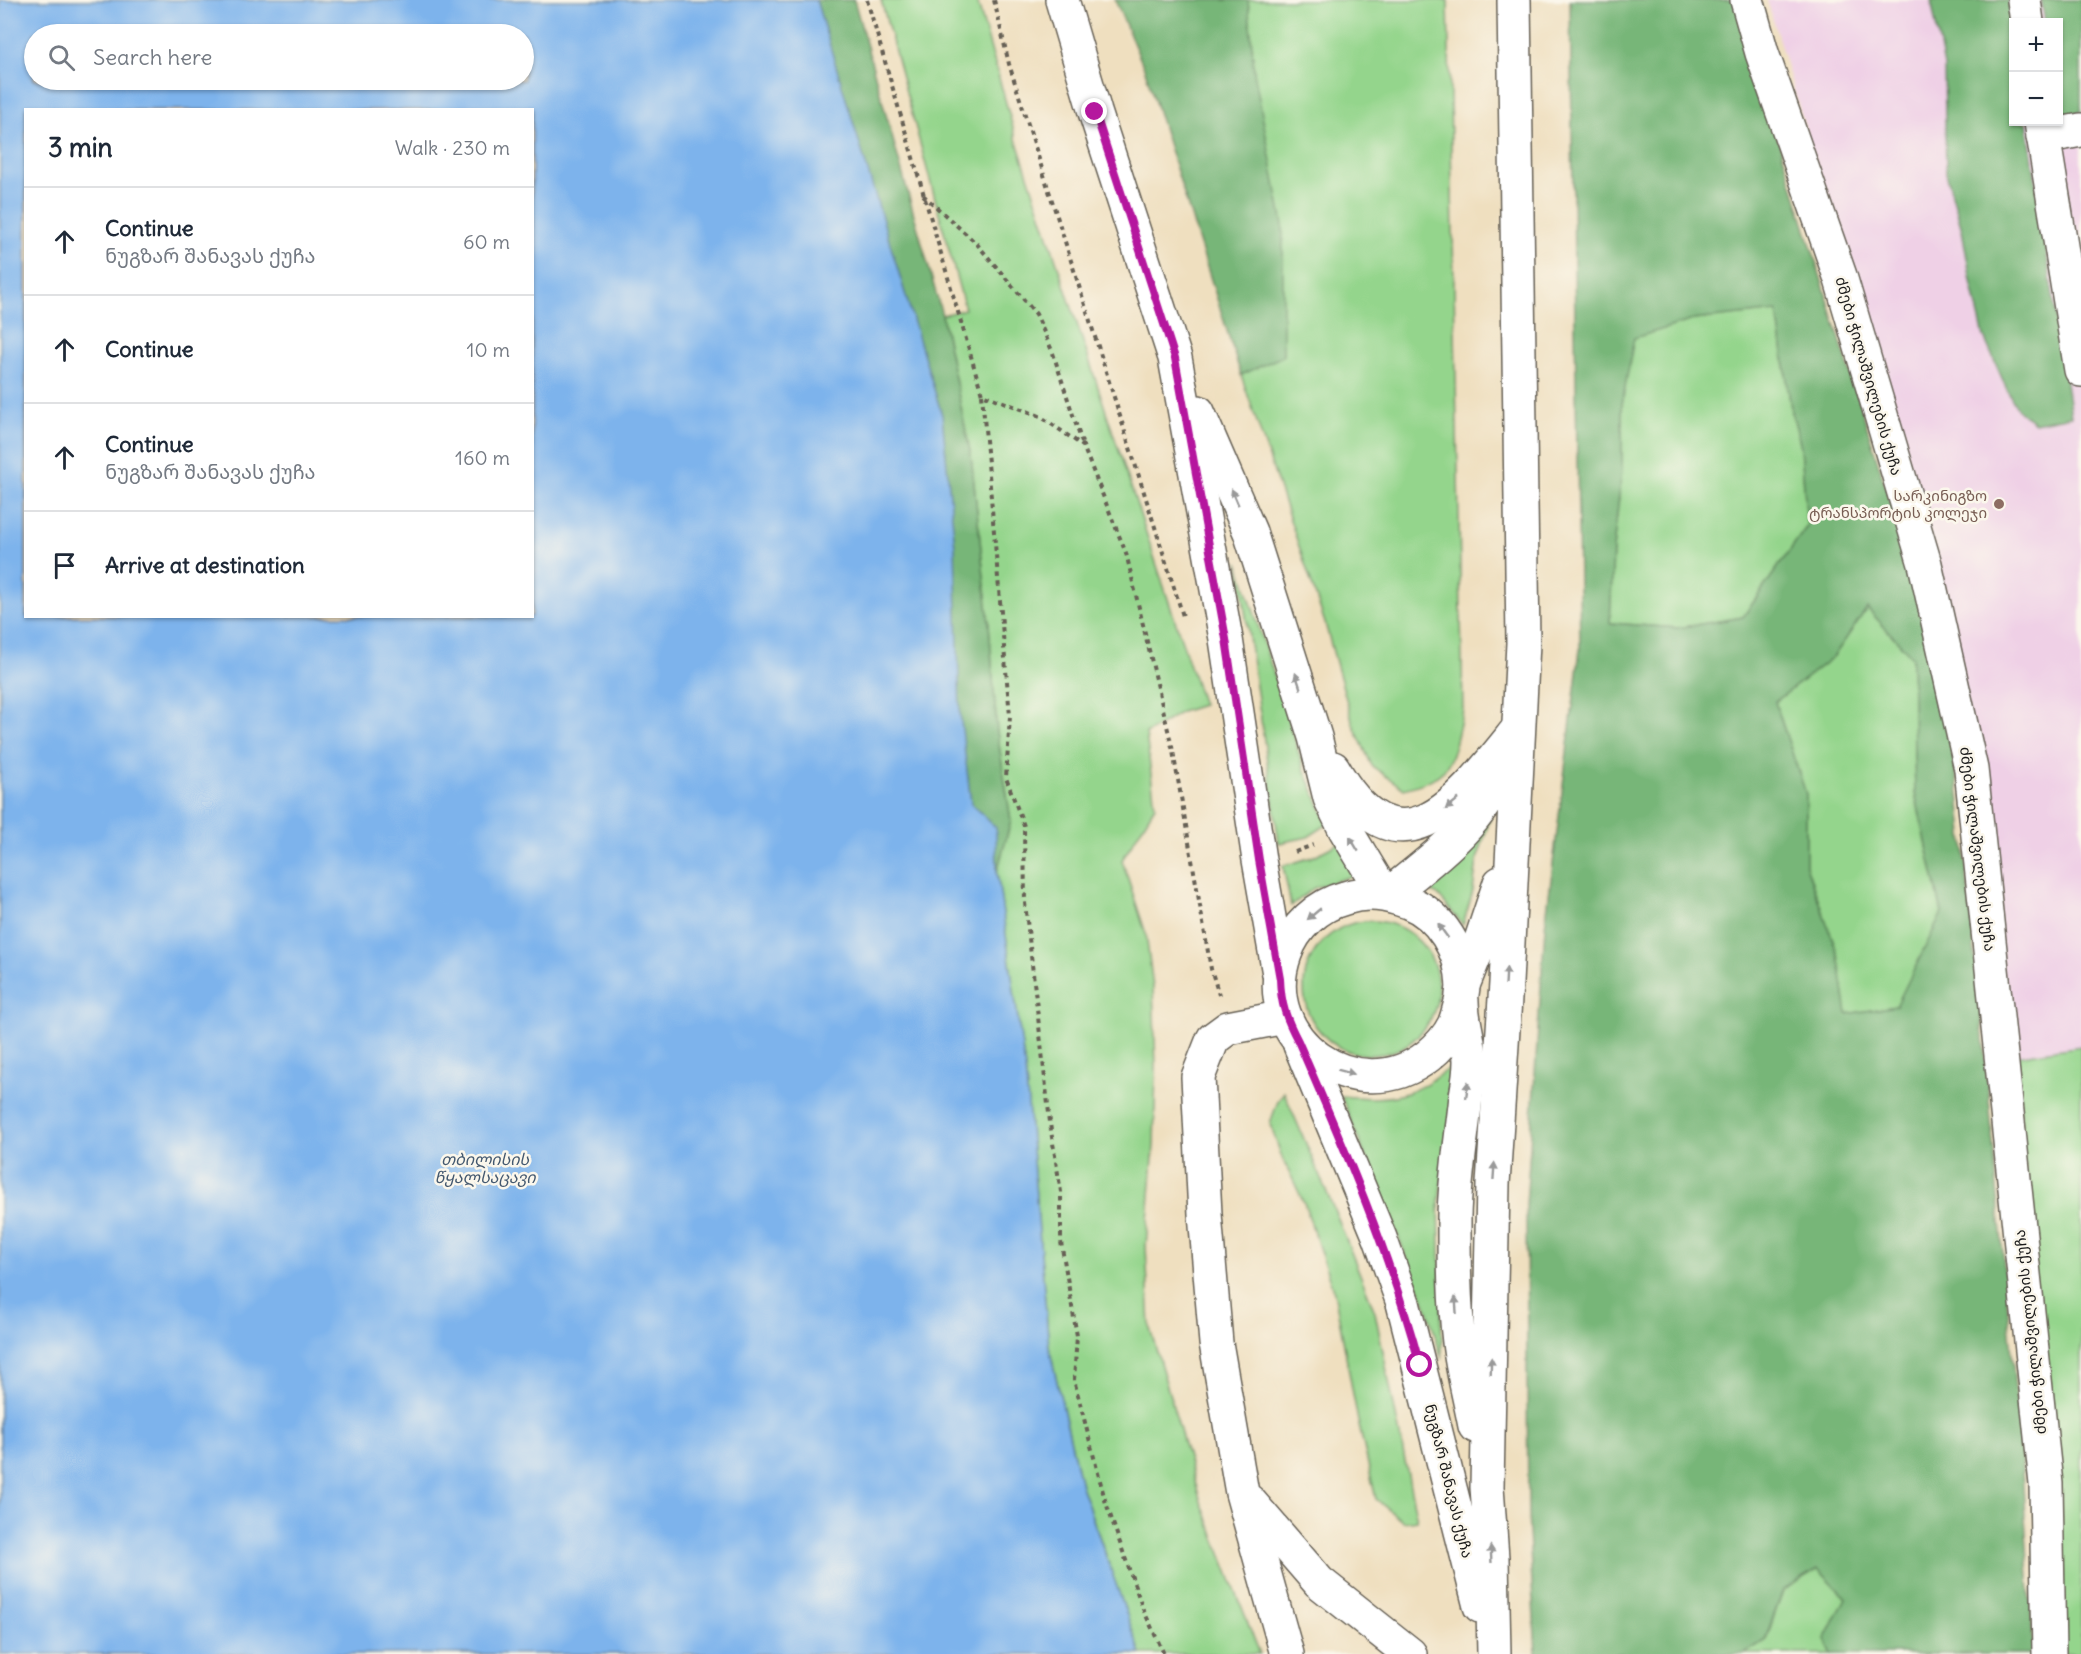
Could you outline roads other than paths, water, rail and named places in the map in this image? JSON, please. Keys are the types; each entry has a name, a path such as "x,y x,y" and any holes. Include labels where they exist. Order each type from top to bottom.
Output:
{"main road":[{"path":"1062,0 1095,112 1175,358 1250,532 1315,737 1330,798 1345,830 1386,894"},
{"path":"1494,1654 1492,1558 1487,1487 1493,1184 1523,643 1514,0"},
{"name":"ძმები ჭილაშვილების ქუჩა","path":"1747,0 1762,53 1840,276 1912,520 1971,769 2046,1484 2049,1654"},
{"path":"2024,0 2026,18"},
{"path":"2081,130 2042,129 2081,370"},
{"path":"1175,358 1226,639 1259,860 1280,979 1280,998 1292,1029 1317,1059 1341,1072 1367,1077 1393,1074 1417,1065 1438,1048 1453,1026 1513,844"},
{"path":"1315,737 1356,802 1377,820 1399,826 1419,824 1437,816 1458,800 1475,783 1518,729"},
{"path":"1386,894 1441,854 1464,831 1497,782 1518,729"},
{"path":"1280,979 1285,954 1296,932 1313,913 1335,900 1359,894 1386,894 1418,906 1442,926 1458,953 1470,1061 1455,1205 1454,1281 1459,1344 1487,1487"},
{"path":"1287,1654 1242,1493 1216,1343 1205,1214 1198,1077 1213,1039 1228,1028 1292,1029"},
{"name":"ნუგზარ შანავას ქუჩა","path":"1292,1029 1380,1238 1403,1303 1494,1654"},
{"path":"1242,1493 1319,1582 1410,1654"}],"water":[{"name":"თბილისის წყალსაცავი","path":"0,0 816,0 942,415 955,547 960,713 971,803 996,828 997,872 1025,1068 1049,1347 1081,1486 1141,1654 0,1654"}],"place":[{"name":"სარკინიგზო ტრანსპორტის კოლეჯი","path":"1999,504"}]}
